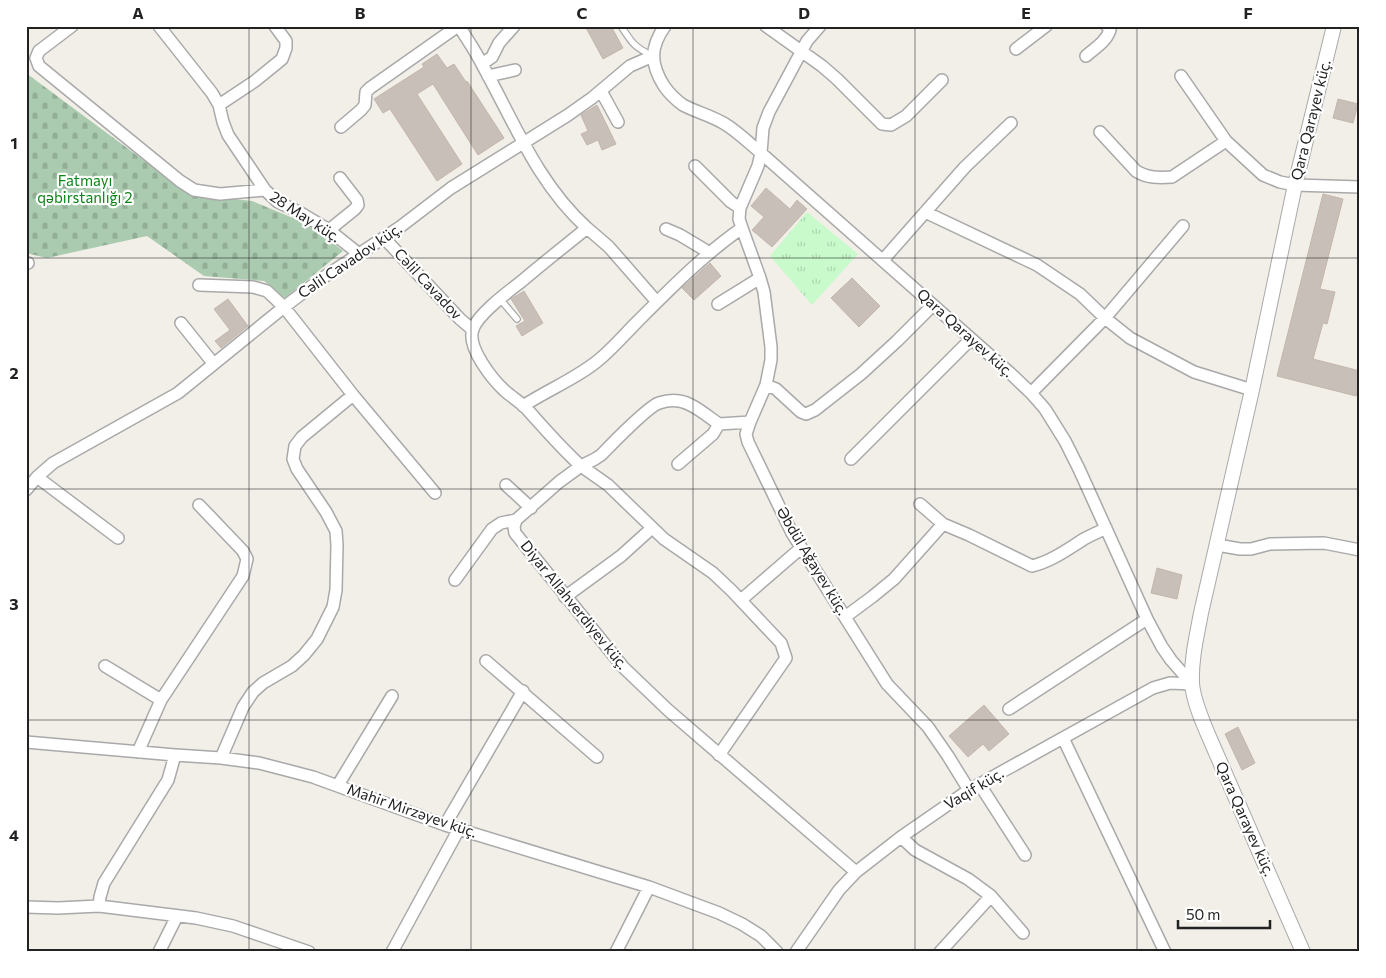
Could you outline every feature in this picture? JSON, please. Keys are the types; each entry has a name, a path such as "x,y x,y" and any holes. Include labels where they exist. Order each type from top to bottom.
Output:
{"street":[{"path":"72,26 40,51 36,58 39,66 180,181 194,190 220,194 265,190"},
{"name":"28 May küç.","path":"159,26 212,93 219,105 228,135 265,190 278,202 329,230 359,254"},
{"path":"219,105 255,81 282,59 286,42 275,26"},
{"path":"341,127 365,105 366,92 370,88 458,26 482,64 523,144 553,191 577,219 609,247 657,302"},
{"path":"482,64 492,57 499,43 514,26"},
{"path":"653,56 655,44 665,26"},
{"path":"766,26 822,66 882,124 891,125 906,116 942,80"},
{"name":"Əbdül Ağayev küç.","path":"820,26 807,41 769,112 763,128 758,166 740,208 739,219 764,292 771,347 771,360 766,384 746,434 748,442 792,533 887,684 928,728 1025,855"},
{"path":"1016,49 1046,26"},
{"path":"1086,56 1108,36 1110,30 1107,26"},
{"name":"Qara Qarayev küç.","path":"1303,952 1207,731 1192,684 1195,645 1252,390 1295,185 1334,26"},
{"name":"Cəlil Cavadov küç.","path":"26,490 37,477 53,464 178,392 321,279 400,227 451,188 568,115 601,91 630,66 653,56"},
{"name":"Qara Qarayev küç.","path":"653,56 654,67 660,79 676,99 685,106 727,125 761,153 1031,393 1055,424 1065,441 1147,619 1162,647 1192,684"},
{"path":"488,76 515,70"},
{"path":"1181,76 1226,141 1263,175 1280,182 1295,185 1360,187"},
{"path":"601,91 618,122"},
{"path":"883,260 965,167 1011,123"},
{"path":"1100,132 1136,171 1143,176 1161,178 1172,177 1226,141"},
{"path":"695,166 731,202 740,208"},
{"path":"329,230 358,205 357,200 340,178"},
{"path":"925,212 1037,265 1080,294 1105,318 1130,338 1194,372 1252,390"},
{"path":"1031,393 1105,318 1182,226"},
{"path":"587,228 482,316 473,330 472,341 478,355 493,377 504,390 523,406 565,452 608,485 664,539 713,573 781,643 786,658 719,755"},
{"path":"523,406 581,373 601,358 710,253 742,228"},
{"path":"666,229 710,253"},
{"name":"Cəlil Cavadov","path":"384,238 460,319 473,330"},
{"path":"718,304 760,278"},
{"path":"198,284 253,287 267,291 284,307 353,395 435,493"},
{"path":"766,384 776,389 802,412 806,414 815,410 861,374 897,342 933,305"},
{"path":"181,323 213,363"},
{"path":"851,459 971,339"},
{"path":"221,758 242,707 253,692 263,683 292,666 304,655 317,639 333,607 336,590 336,530 297,470 293,459 295,446 302,437 353,395"},
{"name":"Diyar Allahverdiyev küç.","path":"719,424 680,401 658,403 646,411 601,455 569,474 516,520 515,533 623,667 719,755 856,872"},
{"path":"678,464 713,434 719,424 750,422"},
{"path":"37,477 118,538"},
{"path":"506,485 531,508"},
{"path":"920,504 942,524 1032,566 1066,552 1086,538 1106,528"},
{"path":"138,752 161,700 243,576 248,559 243,551 199,505"},
{"path":"455,580 492,529 501,523 516,520"},
{"path":"845,616 894,579 942,524"},
{"path":"566,597 622,556 652,528"},
{"path":"1217,545 1240,550 1270,544 1324,543 1360,550"},
{"path":"741,600 801,548"},
{"path":"1009,709 1147,619"},
{"path":"486,660 598,757"},
{"path":"105,666 161,700"},
{"name":"Vaqif küç.","path":"796,952 839,890 856,872 901,837 974,787 1153,688 1170,683 1192,684"},
{"path":"446,825 523,692"},
{"path":"338,785 392,696"},
{"path":"1063,738 1165,952"},
{"name":"Mahir Mirzəyev küç.","path":"26,742 221,758 259,763 313,777 446,825 649,886 720,913 742,924 761,936 777,952"},
{"path":"99,906 104,884 168,780 175,755"},
{"path":"392,952 459,829"},
{"path":"901,837 915,850 968,879 991,896 1023,933"},
{"path":"616,952 649,886"},
{"path":"940,952 991,896"},
{"path":"26,907 99,906 196,918 232,926 309,952"},
{"path":"159,952 177,916"}],"lane":[{"path":"620,26 639,50 653,56"},
{"path":"500,299 516,319"}],"green space":[{"name":"Fatmayı qəbirstanlığı 2","path":"26,73 189,194 252,201 312,226 343,251 285,298 264,281 204,276 147,236 47,258 26,253"},
{"path":"807,212 858,254 812,305 770,256"}],"building":[{"path":"585,26 611,26 623,48 603,59"},
{"path":"437,54 447,68 454,64 504,138 478,155 433,84 417,94 462,164 437,181 390,109 383,113 374,99 424,67 422,64"},
{"path":"1338,99 1358,104 1353,123 1333,118"},
{"path":"597,105 616,144 602,150 598,140 587,145 581,134 588,131 581,115"},
{"path":"766,188 790,209 797,200 807,209 772,247 752,230 764,217 751,206"},
{"path":"1323,194 1343,199 1320,289 1335,292 1327,324 1323,323 1313,359 1360,371 1360,383 1356,396 1277,376"},
{"path":"710,263 721,276 694,300 682,288"},
{"path":"852,278 880,306 859,327 831,298"},
{"path":"524,291 543,323 522,336 516,326 525,321 511,299"},
{"path":"228,299 248,326 221,348 215,341 230,330 214,309"},
{"path":"1157,568 1182,575 1177,599 1151,593"},
{"path":"984,705 1009,734 989,751 983,744 968,757 949,736"},
{"path":"1238,727 1255,763 1242,770 1225,734"}]}
